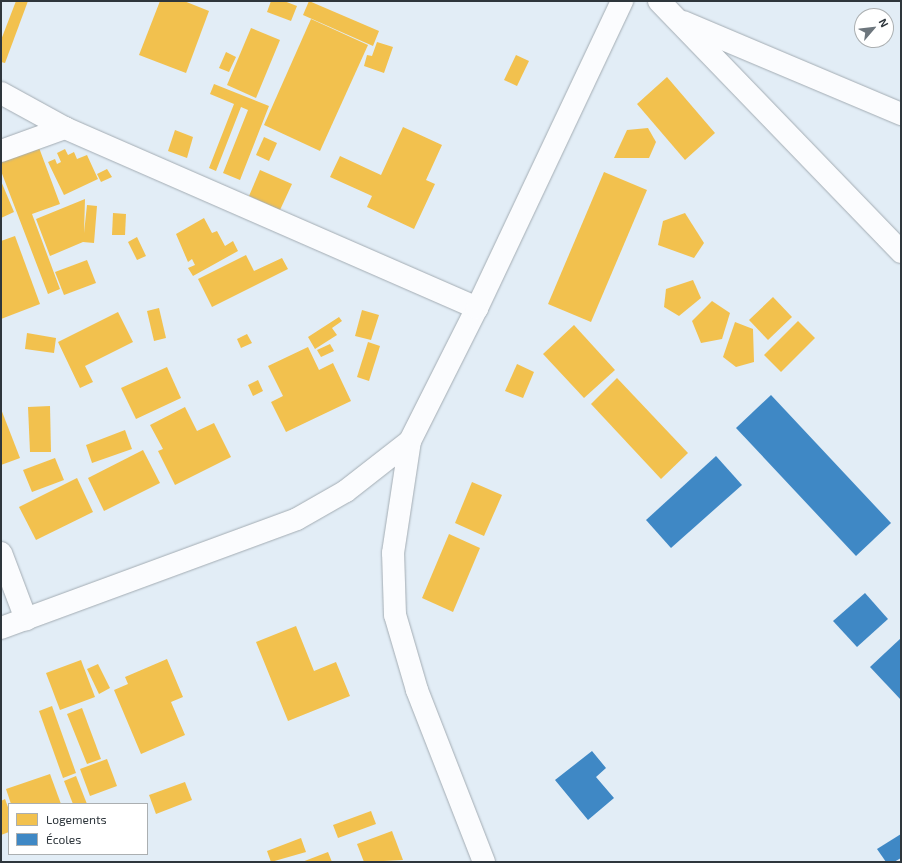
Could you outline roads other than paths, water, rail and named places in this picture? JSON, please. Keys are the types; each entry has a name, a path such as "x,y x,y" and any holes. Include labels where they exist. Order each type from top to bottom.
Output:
{"street":[{"path":"484,862 417,690 395,615 393,553 410,441 477,308 622,1"},
{"path":"659,1 901,252"},
{"path":"675,18 901,114"},
{"path":"1,93 65,128 477,308"},
{"path":"1,151 65,128"},
{"path":"1,628 297,519 346,491 410,441"},
{"path":"1,553 26,619"}]}
